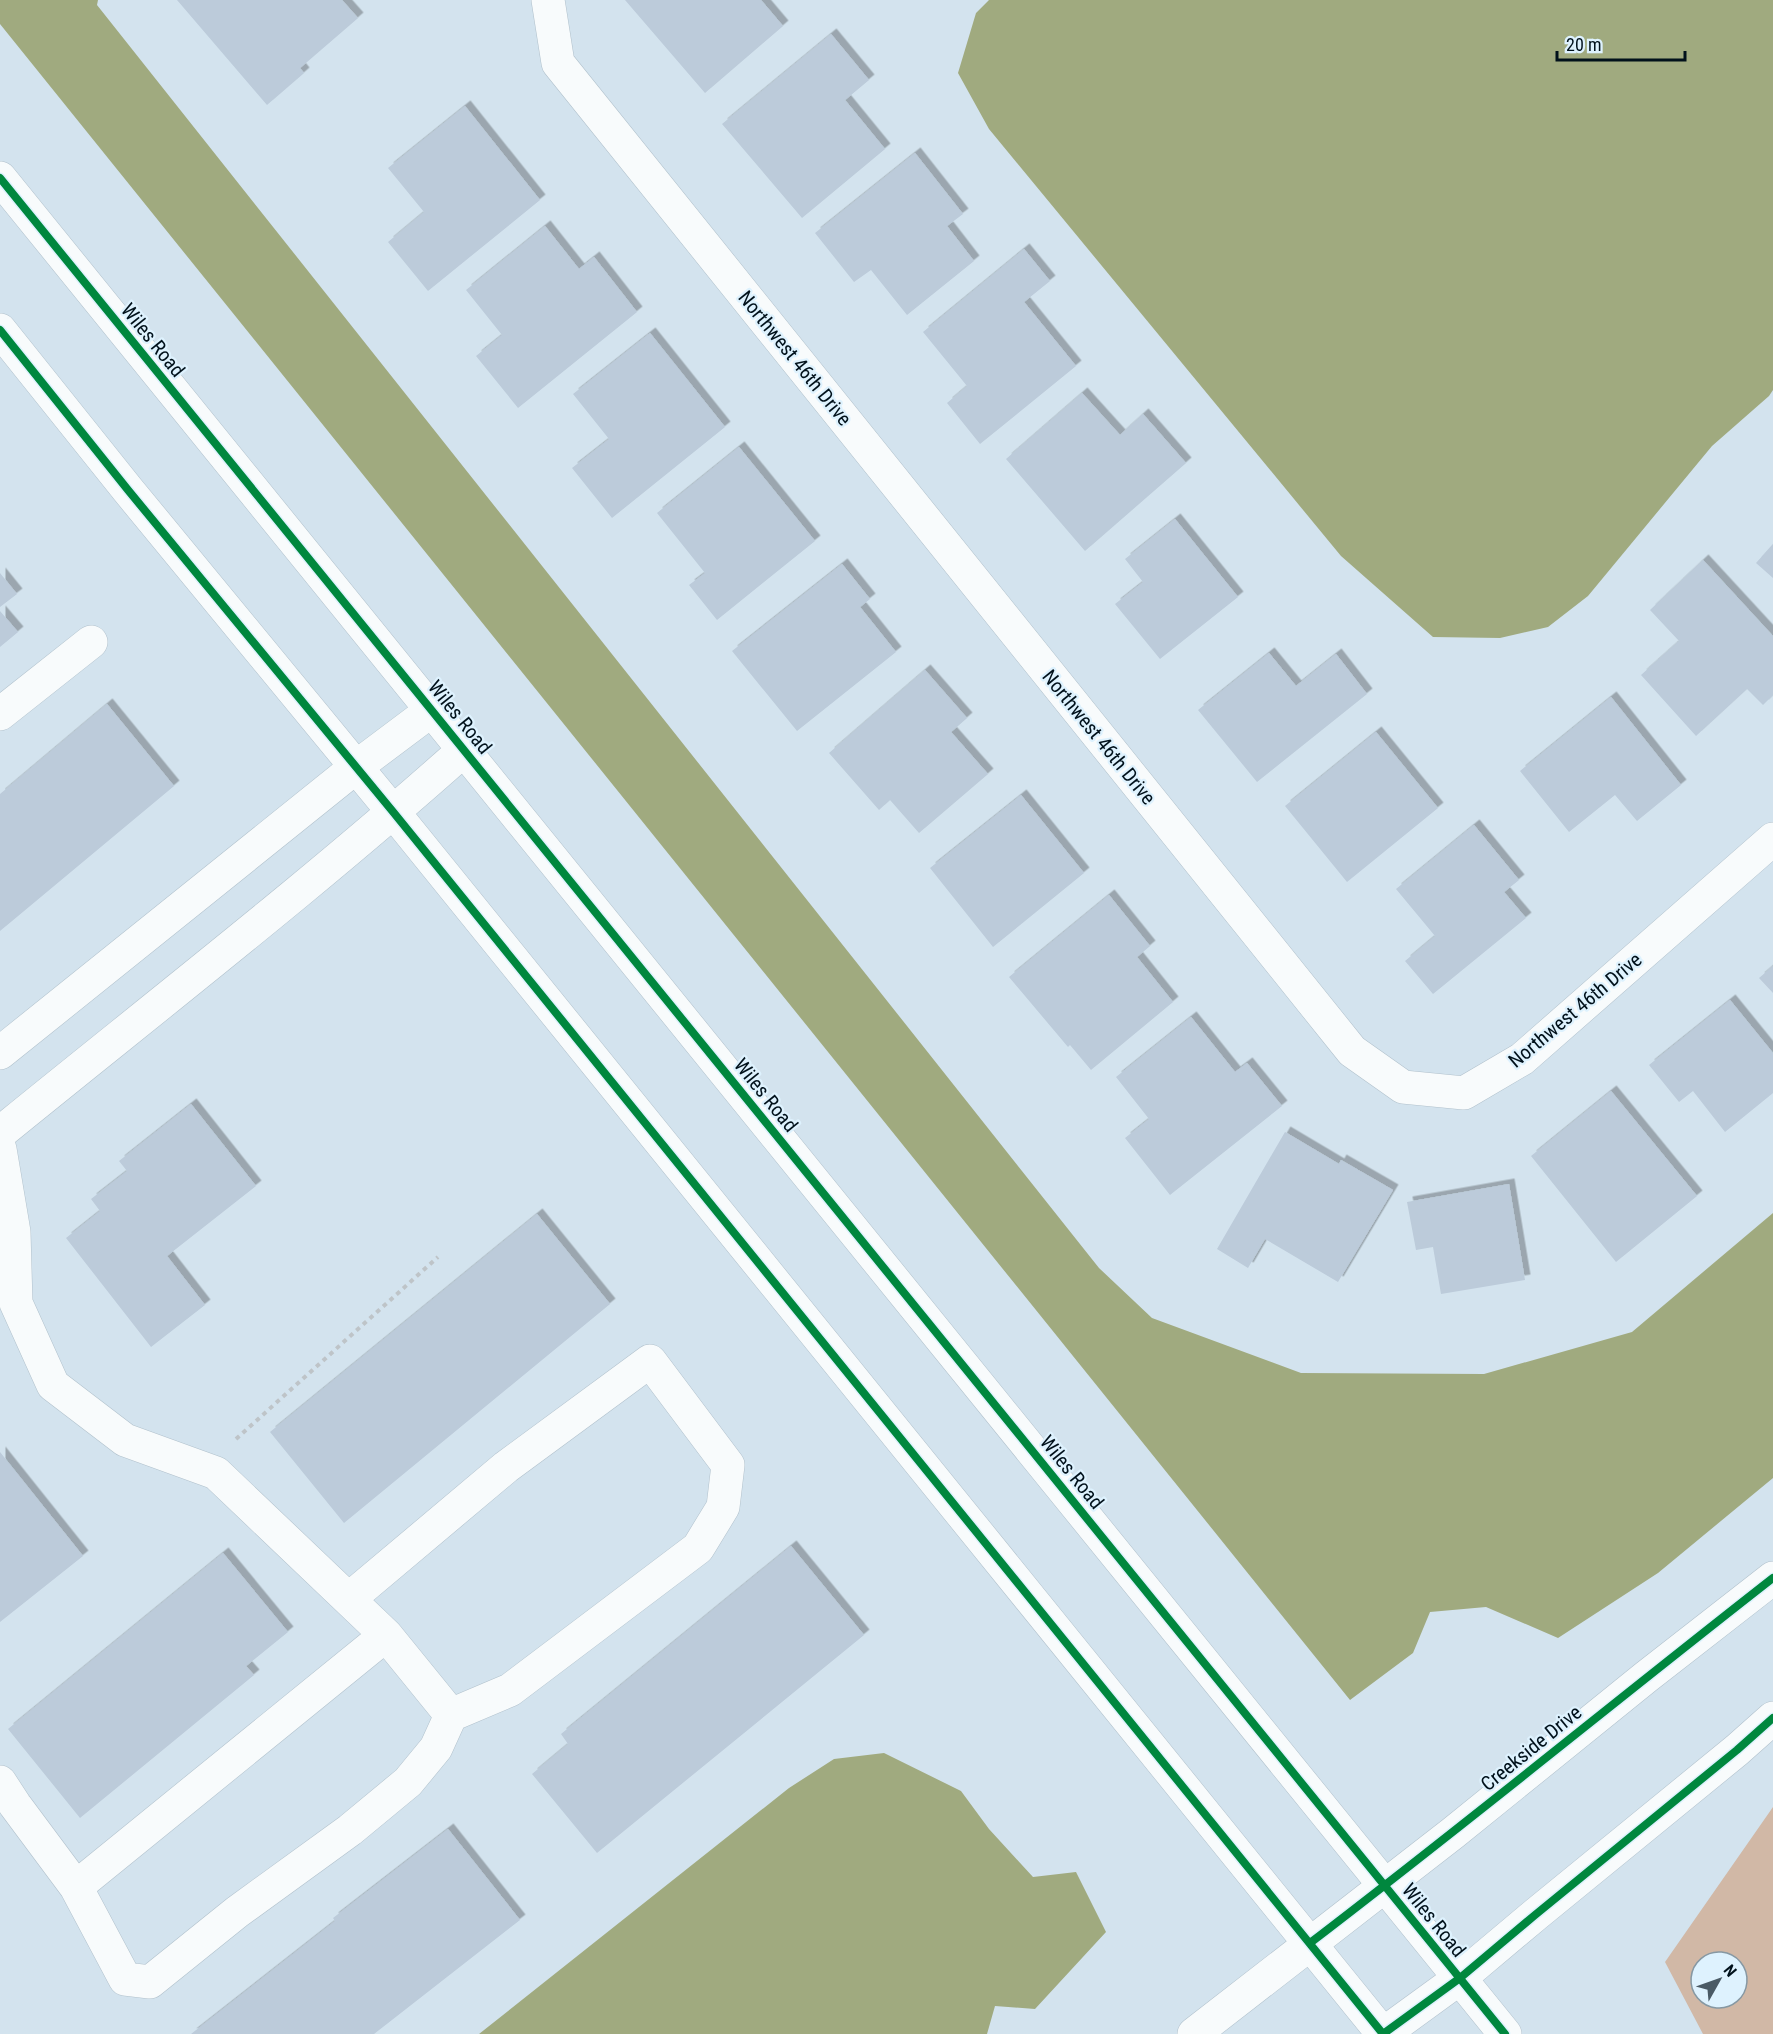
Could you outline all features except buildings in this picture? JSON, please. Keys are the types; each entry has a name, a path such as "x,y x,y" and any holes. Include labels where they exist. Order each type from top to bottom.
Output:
{"main road":[{"name":"Northwest 46th Drive","path":"548,0 558,63 1352,1051 1403,1087 1464,1092 1522,1059 1773,839"},
{"name":"Wiles Road","path":"0,177 1505,2034"},
{"path":"0,330 1383,2034 1460,1978 1773,1718"},
{"path":"0,714 91,642"},
{"path":"0,1053 356,766 432,710"},
{"path":"0,1133 157,1008 394,813 465,749"},
{"path":"0,1149 14,1232 16,1303 53,1385 125,1440 216,1473 386,1635 451,1715"},
{"path":"0,1782 76,1887 125,1979 150,1982 237,1912 350,1830 408,1782 436,1748 451,1715 510,1690 698,1548 723,1507 728,1465 650,1361 506,1467 349,1599"},
{"name":"Creekside Drive","path":"1194,2034 1385,1886 1773,1578"},
{"path":"76,1887 386,1635"}],"path":[{"path":"234,1440 438,1257"}],"shaded area":[{"path":"0,0 98,0 97,5 1099,1268 1152,1318 1301,1373 1484,1374 1632,1332 1773,1213 1773,1478 1658,1573 1558,1638 1486,1607 1430,1612 1413,1653 1350,1700 0,24"},
{"path":"989,0 1773,0 1773,390 1712,446 1588,596 1548,627 1500,638 1433,637 1341,556 989,129 958,73 976,13"},
{"path":"884,1753 961,1791 989,1829 1033,1877 1076,1872 1106,1932 1035,2009 995,2006 987,2034 479,2034 789,1788 834,1759"},
{"path":"1773,1807 1773,2034 1703,2034 1690,2010 1749,2010 1749,1950 1689,1950 1689,2007 1665,1962"}],"cycle path":[{"path":"0,178 1505,2034"},
{"path":"0,330 1383,2034"},
{"path":"1310,1943 1773,1578"},
{"path":"1383,2034 1460,1978 1773,1718"}]}
